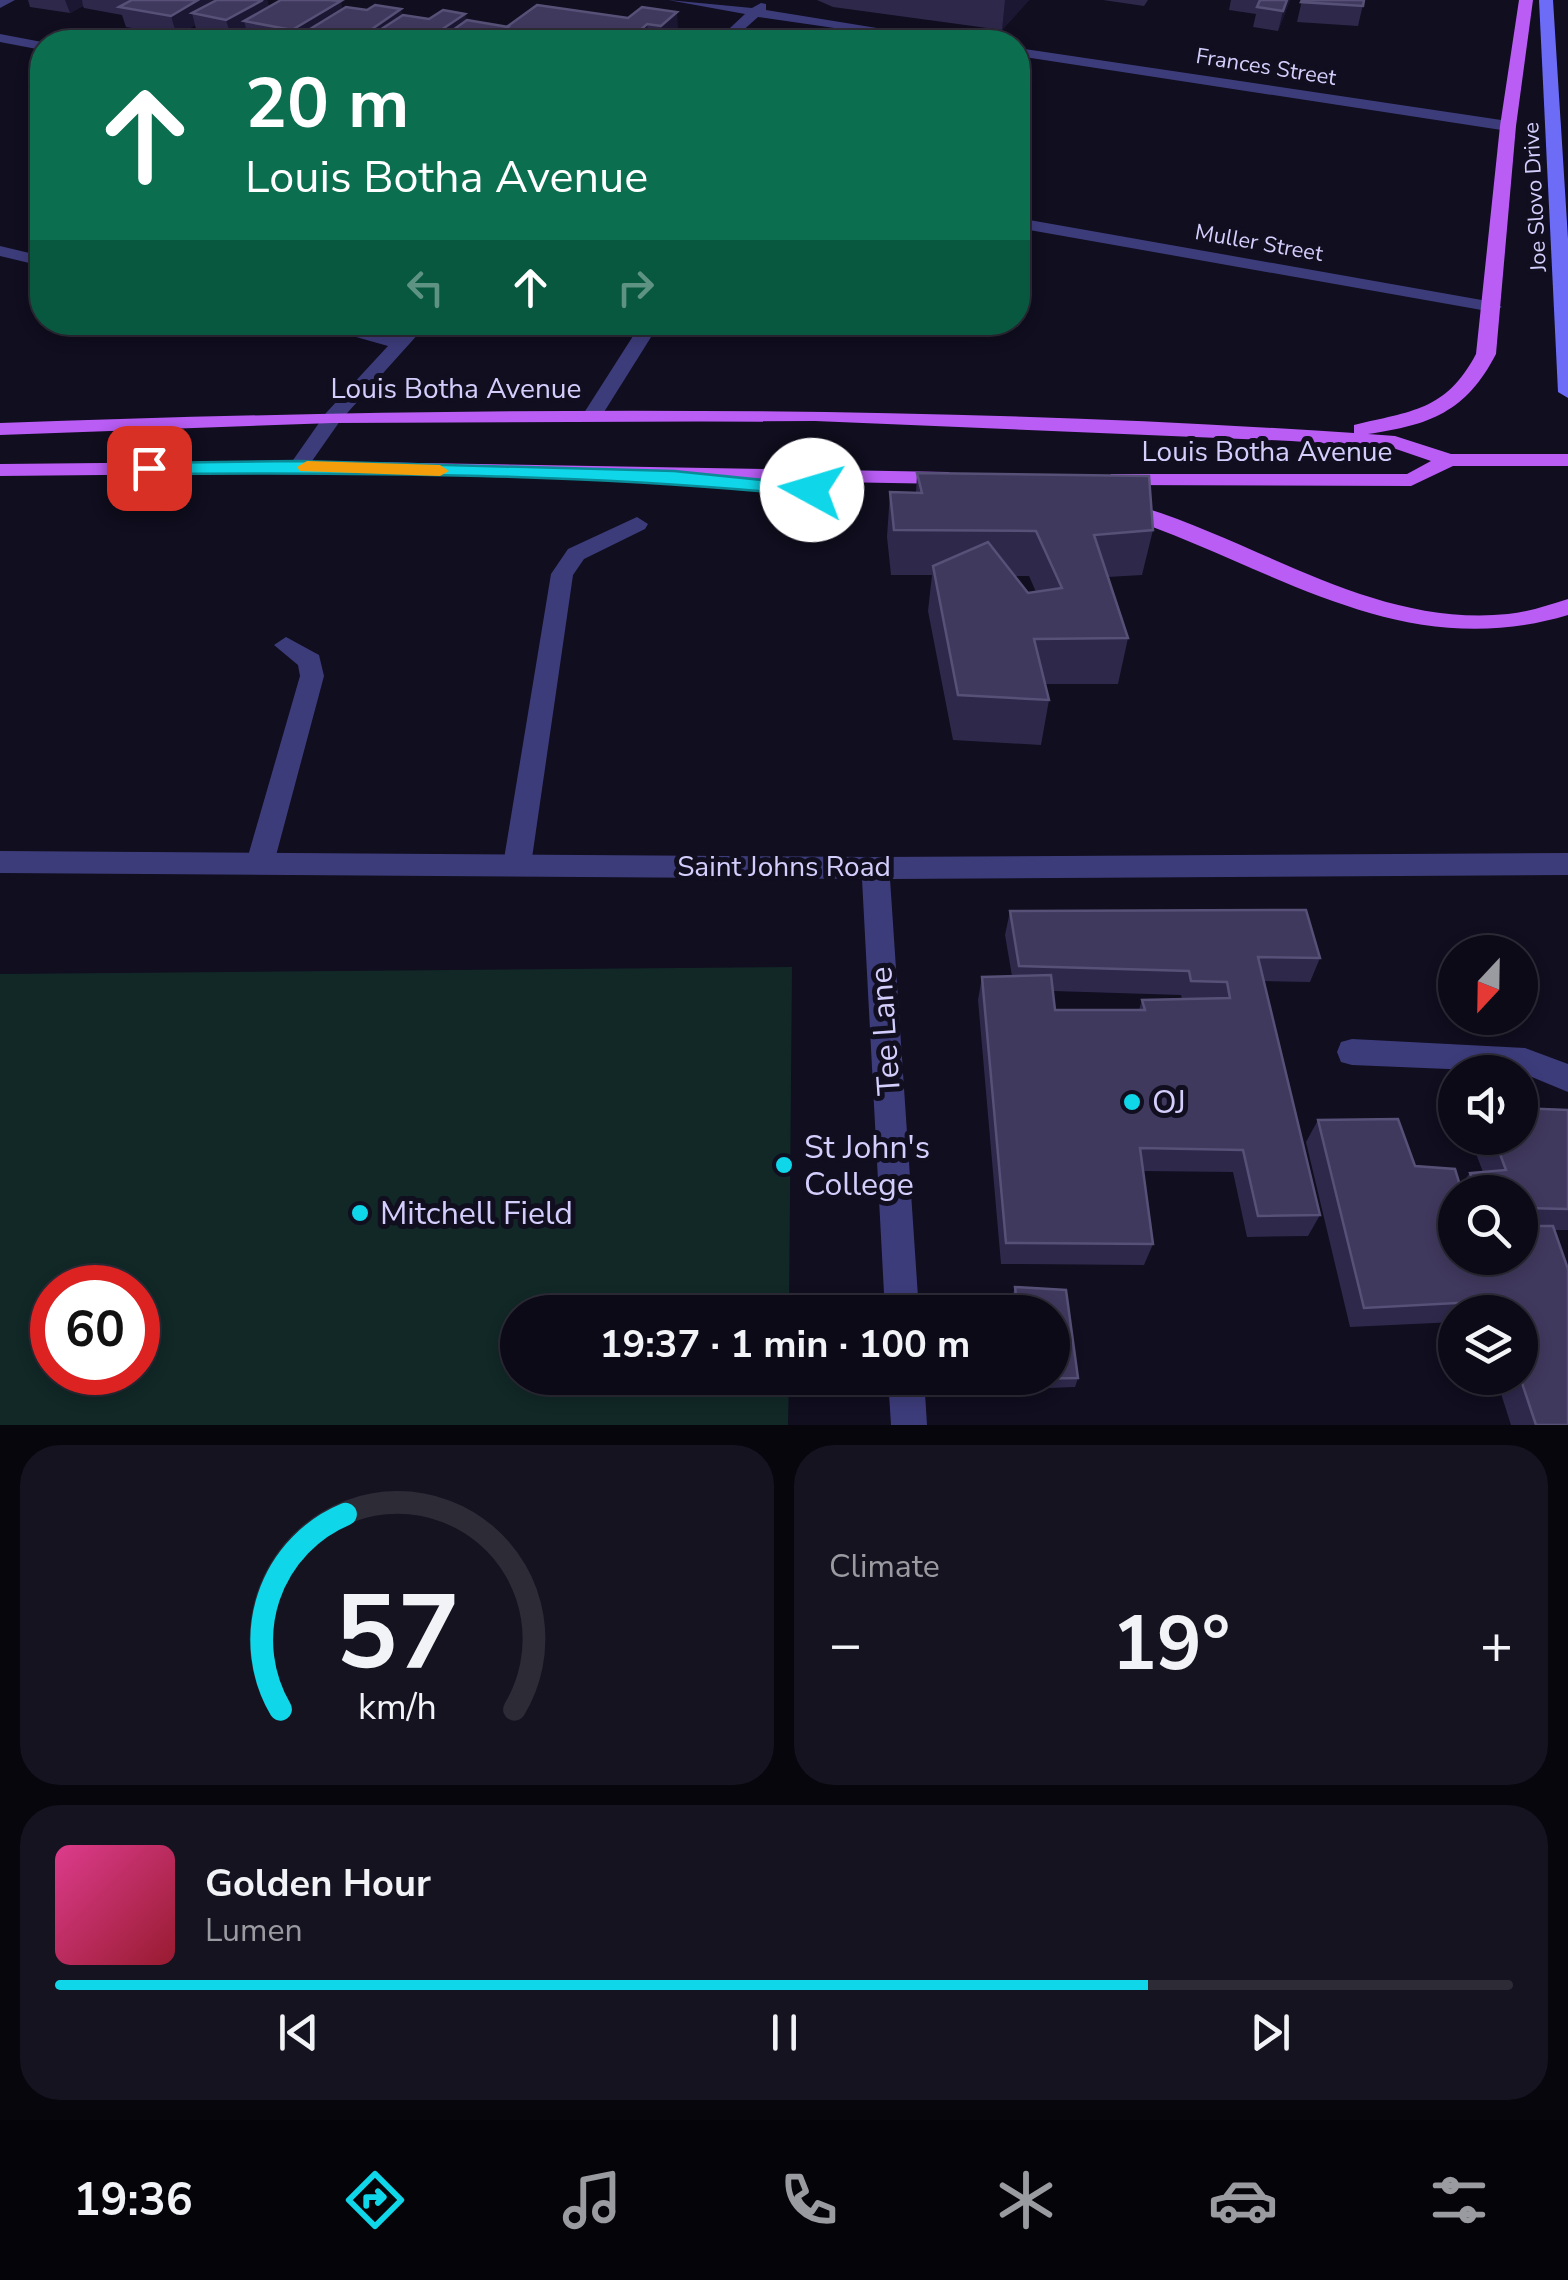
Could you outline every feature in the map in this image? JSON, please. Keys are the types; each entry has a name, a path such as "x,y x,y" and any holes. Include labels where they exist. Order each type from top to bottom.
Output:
{"main road":[{"path":"1292,435 1392,424 1457,399 1472,382 1486,354 1493,307 1508,126 1526,0"},
{"name":"Joe Slovo Drive","path":"1546,0 1568,392"},
{"name":"Louis Botha Avenue","path":"0,429 333,417 835,415 1292,435 1395,442 1449,460 1568,460"},
{"name":"Louis Botha Avenue","path":"1095,479 1411,480 1449,460"},
{"path":"0,470 298,467 674,476 812,490 965,487"},
{"path":"1091,503 1163,520 1384,612 1466,624 1509,622 1568,607"}],"street":[{"path":"0,4 8,0"},
{"path":"676,0 876,30"},
{"path":"735,30 768,0"},
{"path":"0,38 30,44"},
{"name":"Frances Street","path":"1030,54 1508,126"},
{"name":"Muller Street","path":"1030,224 1493,307"},
{"path":"0,251 30,257"},
{"path":"369,335 399,342"},
{"path":"298,467 333,417 406,335"},
{"path":"592,416 643,335"},
{"path":"517,865 562,574 576,554 637,524"},
{"path":"260,863 312,676 310,661 286,645"},
{"name":"Saint Johns Road","path":"0,862 875,868 1568,864"},
{"name":"Tee Lane","path":"875,868 901,1295"},
{"path":"1352,1052 1525,1062 1568,1078"},
{"path":"907,1395 909,1425"}],"green space":[{"name":"Mitchell Field","path":"792,967 789,1295 500,1295 500,1395 789,1395 788,1425 0,1425 0,974"}],"building":[{"path":"132,0 198,0 171,16 119,7"},
{"path":"217,0 263,0 226,20 192,13"},
{"path":"281,0 341,1 292,30 244,21"},
{"path":"1260,0 1287,0 1283,11 1257,7"},
{"path":"1302,0 1364,0 1363,6"},
{"path":"375,5 401,9 371,30 310,29 346,7 367,10"},
{"path":"537,5 628,18 642,7 677,12 661,26 647,24 641,30 503,30"},
{"path":"443,10 465,14 441,30 380,30 403,15 429,19"},
{"path":"467,20 508,27 504,30 453,30"},
{"path":"917,473 1149,476 1153,530 1094,535 1128,638 1034,639 1049,700 958,695 933,566 988,542 1028,593 1062,588 1036,531 894,530 890,492 922,493"},
{"name":"OJ","path":"1306,910 1320,958 1258,957 1320,1215 1258,1216 1243,1150 1140,1148 1153,1244 1006,1243 982,977 1051,975 1055,1010 1145,1010 1142,1000 1230,998 1227,982 1191,981 1189,971 1019,966 1010,911"},
{"path":"1538,1109 1568,1110 1568,1209 1538,1208 1538,1175 1470,1173 1506,1170 1500,1155 1538,1155"},
{"path":"1398,1119 1415,1166 1455,1169 1457,1175 1438,1175 1438,1275 1538,1275 1538,1226 1553,1226 1568,1269 1568,1425 1536,1425 1526,1395 1538,1395 1538,1295 1438,1295 1438,1304 1364,1308 1318,1120"},
{"path":"1015,1287 1066,1290 1067,1295 1016,1295"},
{"path":"1070,1319 1078,1378 1070,1378"}],"slow traffic":[{"path":"307,467 440,471"}],"place":[{"name":"OJ","path":"1132,1102"},
{"name":"St John's College","path":"784,1165"},
{"name":"Mitchell Field","path":"360,1213"}],"route":[{"path":"149,468 298,467 674,476 812,490"}]}
